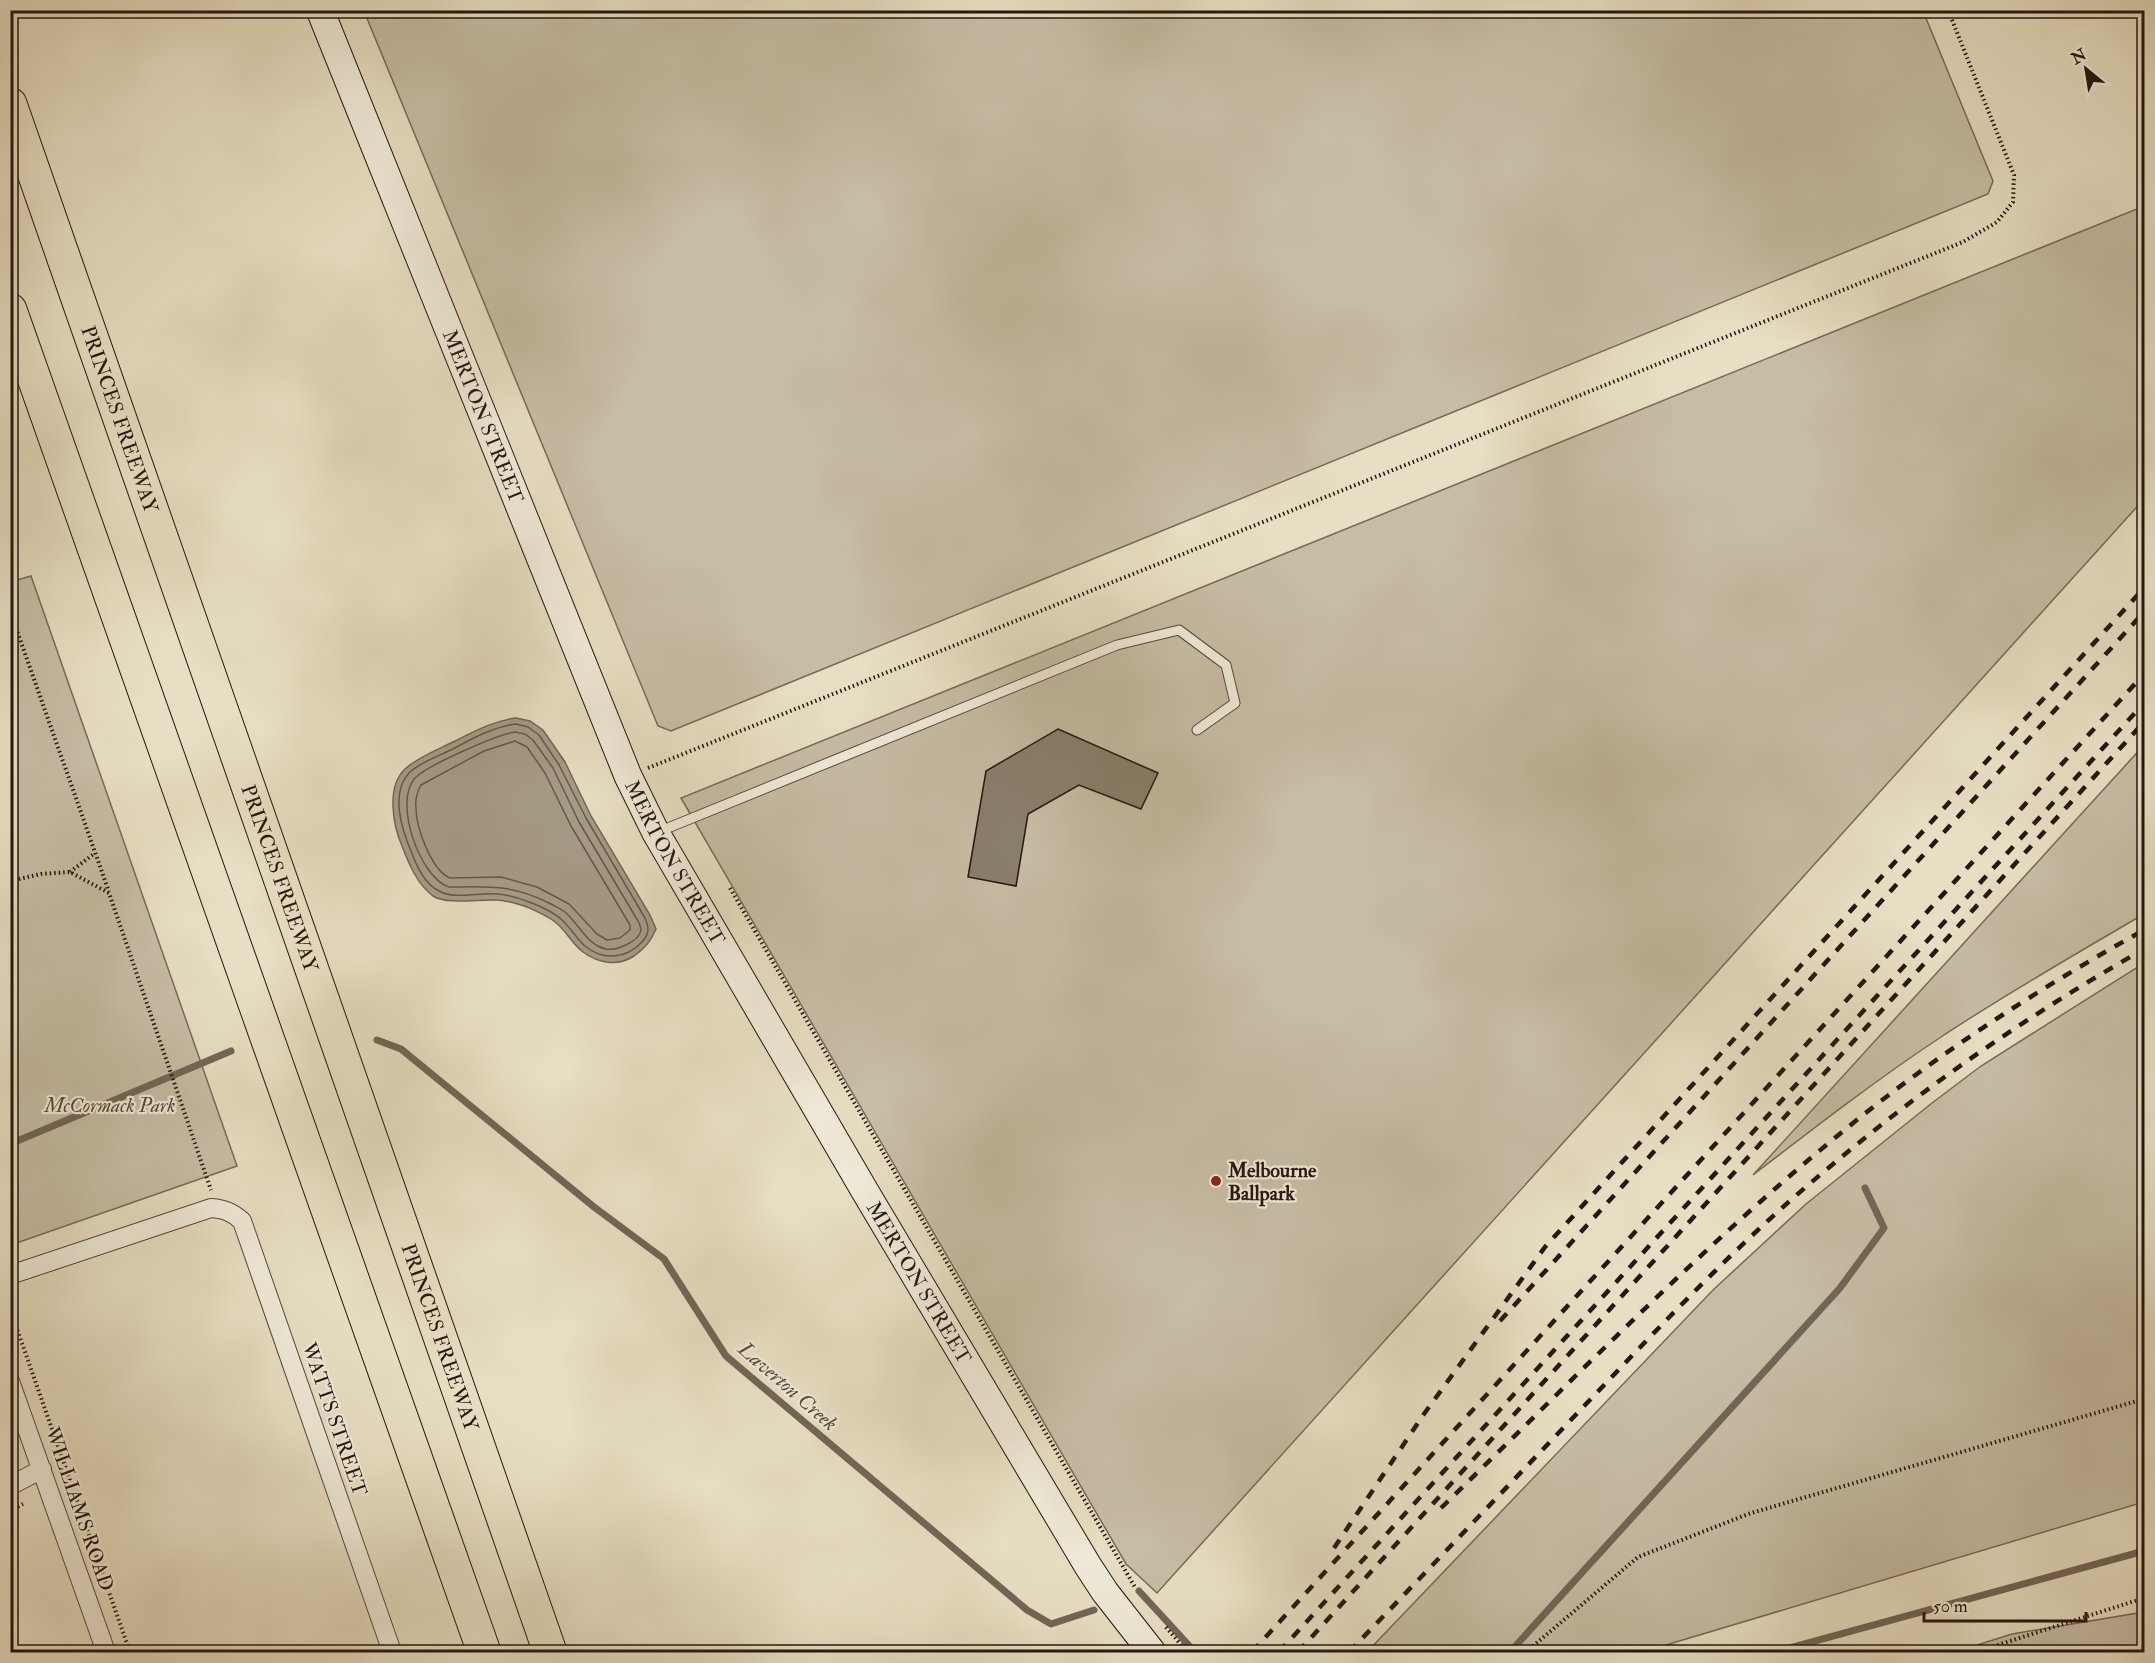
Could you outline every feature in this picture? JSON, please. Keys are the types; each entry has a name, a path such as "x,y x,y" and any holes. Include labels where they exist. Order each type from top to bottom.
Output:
{"highway":[{"name":"PRINCES FREEWAY","path":"10,104 550,1653"},
{"path":"10,310 484,1653"}],"street":[{"name":"MERTON STREET","path":"320,10 628,776 656,833 866,1193 1083,1557 1105,1592 1152,1653"},
{"name":"WATTS STREET","path":"10,1275 194,1212 211,1208 234,1213 242,1221 392,1653"},
{"name":"WILLIAMS ROAD","path":"10,1381 106,1653"},
{"path":"10,1486 42,1469"}],"lane":[{"path":"656,833 1117,645 1179,630 1226,665 1235,703 1197,730"}],"path":[{"path":"628,776 1963,242 1997,222 2013,202 2014,175 1948,10"},
{"path":"10,611 212,1191"},
{"path":"70,872 95,853"},
{"path":"10,881 41,874 70,872 109,893"},
{"path":"730,888 1131,1582"},
{"path":"10,1309 130,1653"},
{"path":"1526,1653 1638,1557 1751,1514 2145,1399"},
{"path":"1976,1653 2145,1598"},
{"path":"1180,1644 1186,1653"}],"green space":[{"path":"364,11 1923,11 1993,181 1988,194 671,731 658,726"},
{"name":"Melbourne Ballpark","path":"2144,206 2144,499 1157,1593 1126,1564 681,798"},
{"name":"McCormack Park","path":"31,576 237,1166 11,1245 10,582"},
{"path":"2144,745 2144,914 2016,989 1917,1053 1753,1175"},
{"path":"2144,963 2144,1502 1656,1648 1608,1652 1367,1652 1713,1290 1806,1204 1981,1066"},
{"path":"2144,1612 2144,1652 1955,1652 2012,1634"}],"water":[{"path":"516,718 530,721 543,730 565,762 591,816 650,915 656,929 650,941 628,959 621,962 608,962 589,956 579,949 552,920 512,902 439,899 422,886 411,867 394,817 393,796 399,777 410,765 428,754 483,727"}],"building":[{"path":"1058,729 1158,773 1141,809 1079,785 1028,814 1016,886 968,877 986,771"}],"waterway":[{"name":"Laverton Creek","path":"377,1040 401,1049 594,1207 664,1259 726,1356 1027,1610 1051,1624 1094,1610"},
{"name":"Laverton Creek","path":"10,1144 231,1051"},
{"path":"1510,1652 1840,1288 1884,1228 1865,1188"},
{"name":"Laverton Creek","path":"1775,1652 2144,1551"},
{"name":"Laverton Creek","path":"1139,1591 1195,1652"}],"railway":[{"path":"1334,1548 1424,1414 1545,1247 2144,588"},
{"path":"1500,1321 2144,612"},
{"path":"1252,1652 2144,674"},
{"path":"1279,1652 2144,703"},
{"path":"1298,1652 2144,722"},
{"path":"1441,1508 1684,1272 1733,1226 1836,1137 1909,1080 1985,1026 2144,930"},
{"path":"1349,1652 1675,1311 1767,1221 1869,1135 1944,1077 2062,998 2144,949"}],"place":[{"name":"Melbourne Ballpark","path":"1216,1181"}]}
